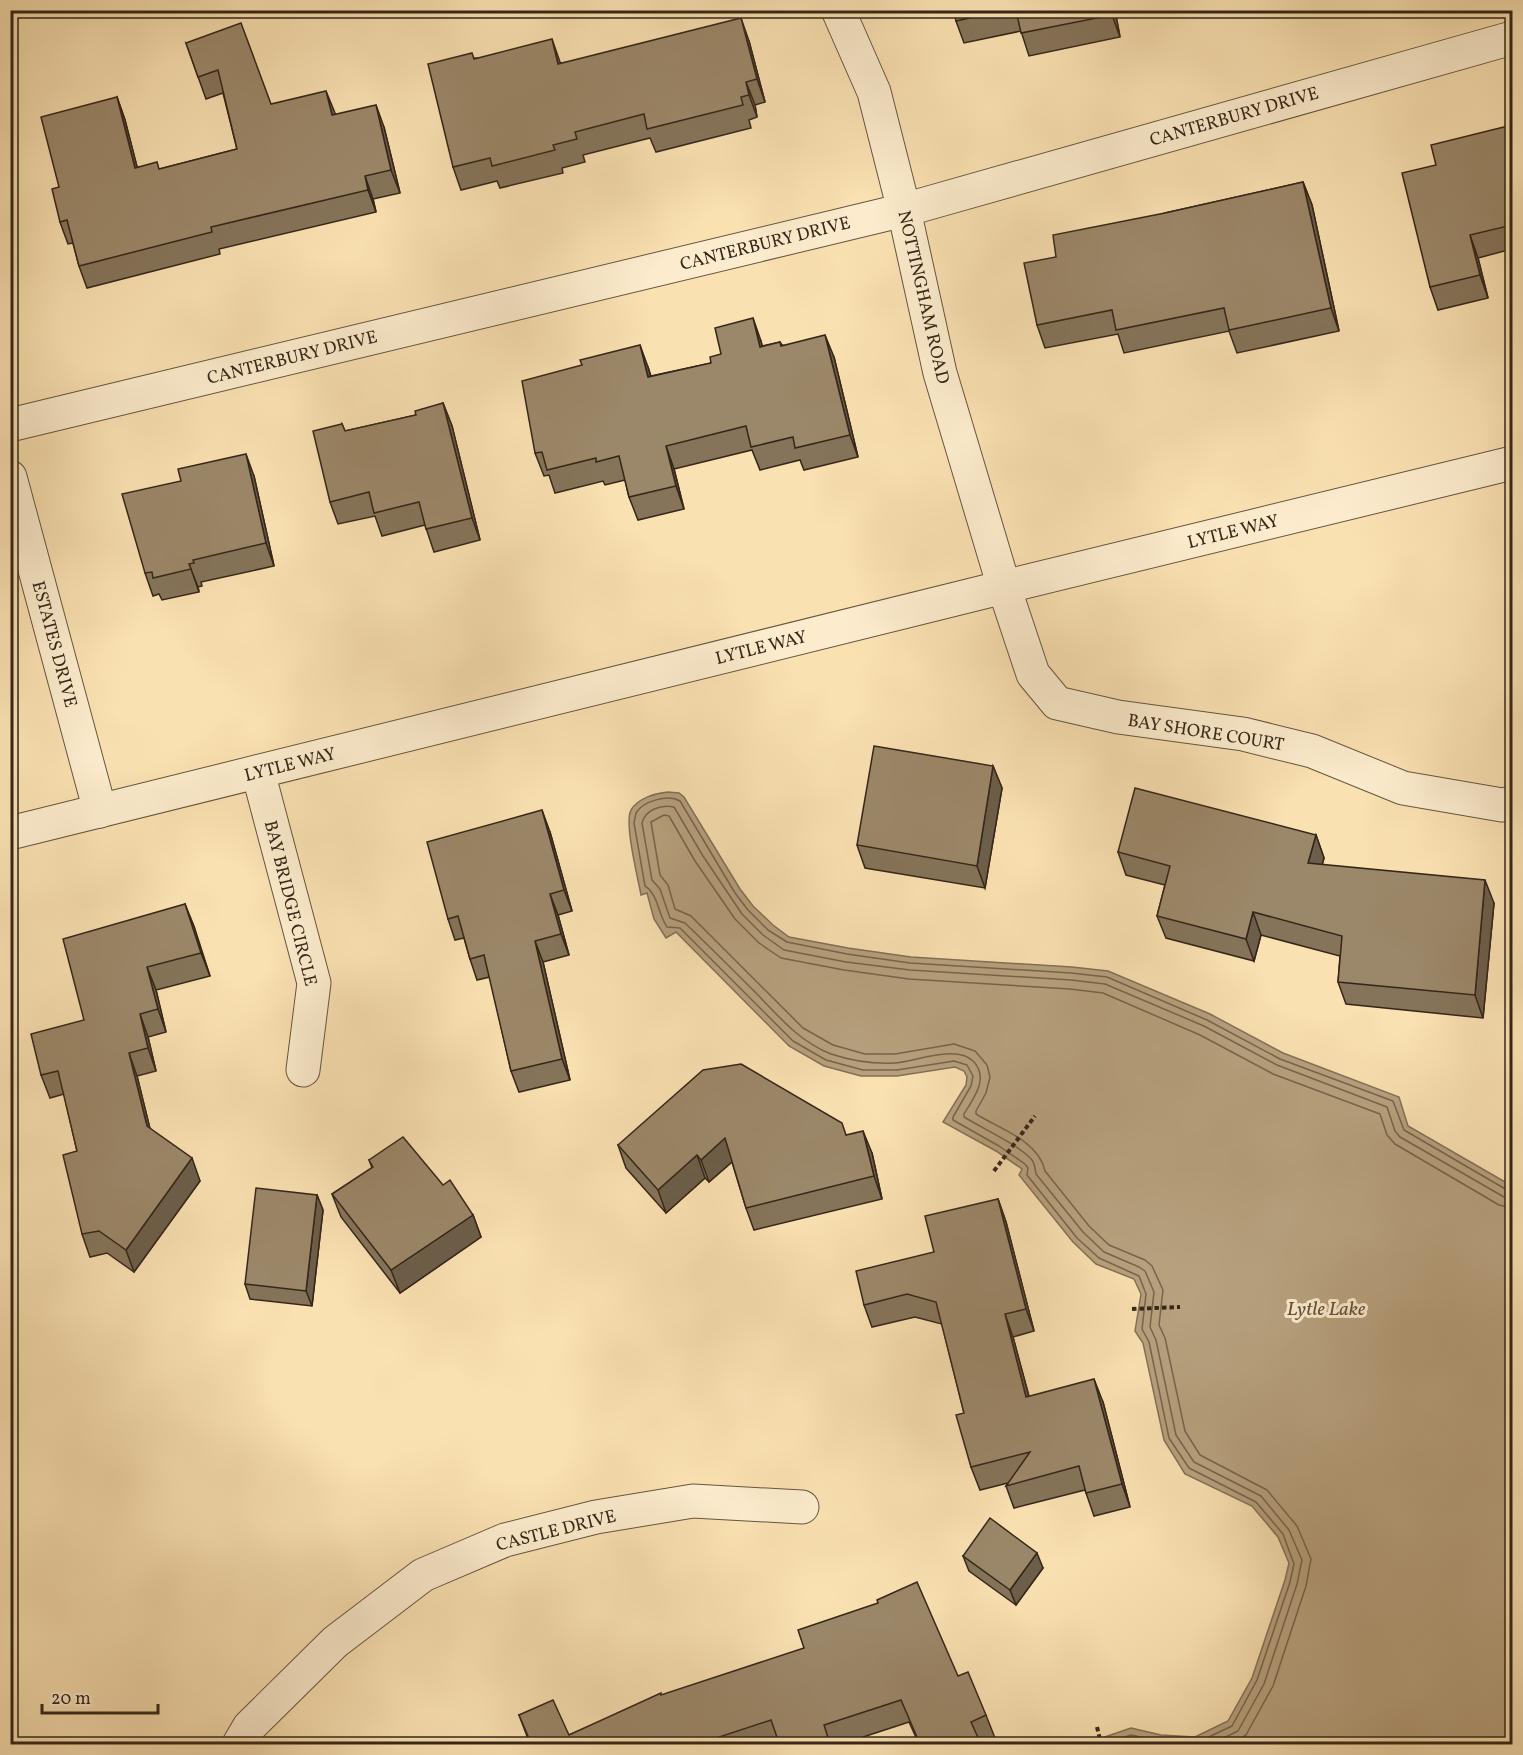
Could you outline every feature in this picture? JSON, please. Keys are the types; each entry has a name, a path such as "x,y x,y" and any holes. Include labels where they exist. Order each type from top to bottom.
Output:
{"street":[{"name":"NOTTINGHAM ROAD","path":"838,10 874,92 904,210 940,373 1004,587"},
{"name":"CANTERBURY DRIVE","path":"10,425 904,210 1512,38"},
{"name":"LYTLE WAY","path":"10,833 1512,464"},
{"name":"ESTATES DRIVE","path":"10,477 100,811"},
{"name":"BAY SHORE COURT","path":"1004,587 1032,674 1057,703 1118,717 1243,734 1312,751 1403,788 1502,805 1512,804"},
{"name":"BAY BRIDGE CIRCLE","path":"258,772 314,983 303,1071"},
{"name":"CASTLE DRIVE","path":"239,1744 249,1727 335,1642 423,1575 505,1540 596,1517 693,1502 802,1507"}],"path":[{"path":"994,1171 1035,1116"},
{"path":"1132,1310 1180,1307"},
{"path":"1097,1727 1101,1744"}],"water":[{"name":"Lytle Lake","path":"668,792 679,793 684,797 740,889 753,906 789,937 911,957 1108,971 1210,1014 1283,1053 1399,1097 1408,1126 1512,1186 1512,1744 1091,1744 1096,1740 1131,1728 1161,1735 1195,1737 1228,1721 1252,1678 1285,1580 1289,1563 1278,1537 1252,1506 1185,1474 1164,1440 1143,1343 1135,1331 1141,1294 1134,1279 1096,1264 1073,1242 1019,1175 1022,1169 996,1151 943,1122 966,1085 967,1077 964,1071 955,1067 897,1076 861,1076 824,1066 789,1046 676,932 666,938 654,919 647,893 641,895 630,838 629,817 634,806 643,799"}],"building":[{"path":"954,10 1004,10 956,21"},
{"path":"1016,10 1111,10 1112,15 1021,33"},
{"path":"741,18 757,79 746,82 749,95 741,97 743,105 647,129 644,114 575,132 577,139 553,145 555,150 492,166 490,158 453,167 428,64 472,53 474,59 552,39 558,64"},
{"path":"241,23 271,104 326,91 332,115 376,105 391,170 365,176 368,190 211,227 212,232 79,266 67,220 60,222 52,189 59,187 41,117 117,97 135,168 157,162 159,169 237,149 218,70 198,77 186,43"},
{"path":"1512,125 1512,225 1470,235 1480,275 1430,287 1402,173 1436,165 1431,145"},
{"path":"1303,182 1331,308 1229,330 1224,308 1116,330 1112,310 1037,325 1024,263 1056,257 1053,235"},
{"path":"753,318 760,347 780,342 781,346 825,335 850,435 795,448 793,437 751,447 746,426 666,446 676,486 629,497 619,456 596,462 596,458 547,470 542,452 535,453 522,381 582,365 580,360 640,345 648,377 711,363 710,357 721,354 715,328"},
{"path":"443,403 472,518 426,529 419,502 374,513 369,492 330,502 313,431 342,424 345,431 416,415 415,411"},
{"path":"246,454 266,543 193,560 194,563 189,564 191,569 153,578 152,572 145,573 122,494 181,481 178,469"},
{"path":"874,746 993,766 977,866 857,845"},
{"path":"1135,788 1316,835 1308,863 1485,880 1475,995 1338,982 1342,936 1253,912 1246,939 1157,916 1170,866 1118,852"},
{"path":"542,810 564,890 550,894 561,934 535,941 562,1059 511,1071 484,955 470,959 458,916 448,919 427,842"},
{"path":"185,904 201,953 147,967 158,1009 140,1014 148,1048 129,1053 147,1126 192,1158 126,1250 99,1231 82,1234 63,1155 77,1151 58,1071 41,1075 31,1034 84,1020 63,939"},
{"path":"741,1064 842,1123 846,1135 863,1131 874,1176 746,1208 725,1138 701,1160 697,1155 658,1190 618,1145 703,1070"},
{"path":"403,1137 443,1185 450,1180 473,1215 391,1270 332,1194 373,1167 369,1160"},
{"path":"256,1188 317,1195 306,1291 245,1284"},
{"path":"998,1199 1026,1309 1005,1314 1026,1397 1094,1379 1122,1484 1086,1493 1079,1466 1006,1486 1030,1452 971,1467 956,1415 964,1413 936,1302 907,1294 864,1305 856,1271 934,1252 925,1216"},
{"path":"990,1518 1037,1553 1010,1590 963,1556"},
{"path":"917,1582 958,1676 968,1672 986,1715 971,1722 981,1744 920,1744 901,1700 824,1725 830,1744 784,1744 782,1738 778,1740 771,1720 698,1744 528,1744 531,1743 519,1715 553,1700 569,1735 661,1693 661,1695 804,1648 798,1630 878,1603 877,1600"}]}
